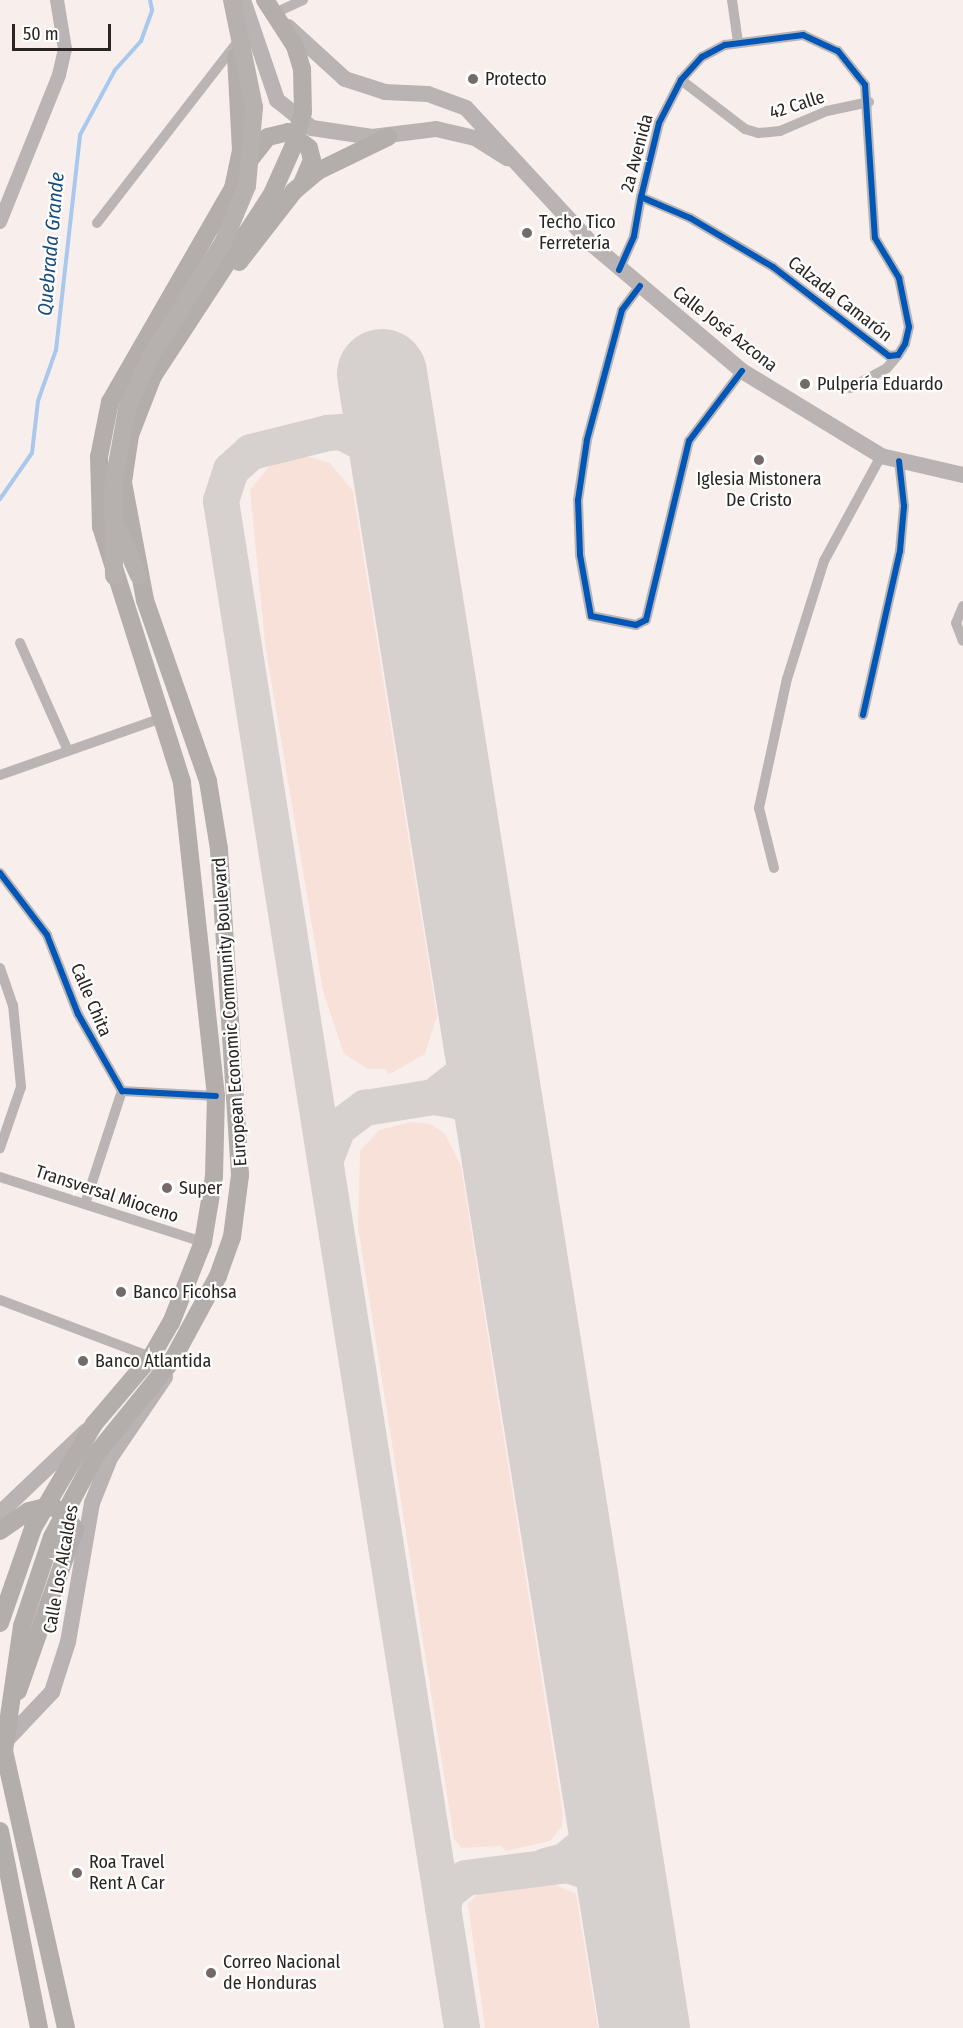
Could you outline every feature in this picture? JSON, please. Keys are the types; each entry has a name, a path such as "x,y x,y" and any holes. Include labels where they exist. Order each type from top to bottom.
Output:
{"highway":[{"path":"114,576 117,452 127,409 150,357 223,243 248,186 254,107 232,0"},
{"path":"114,516 139,576"}],"main road":[{"name":"European Economic Community Boulevard","path":"0,1623 33,1528 94,1425 151,1357 203,1242 214,1176 216,1096 182,782 114,576 101,527 99,457 110,402 223,212 235,180 241,112 235,45 224,0"},
{"name":"Calle José Azcona","path":"243,0 277,100 312,128 357,136 388,137 436,129 458,133 500,152 528,176"},
{"name":"European Economic Community Boulevard","path":"66,2028 2,1739 22,1626 52,1537 97,1453 172,1359 218,1276 232,1237 240,1117 208,782 139,576 123,482 130,435 153,376 272,194 293,147 305,91 295,46 273,11"},
{"name":"Calle José Azcona","path":"273,11 345,79 385,92 428,94 466,108 619,270 742,371 881,456 961,471"},
{"path":"235,180 268,137 288,132 309,148 312,160 300,187"},
{"path":"183,327 300,187 342,155 388,137"},
{"name":"Calle Los Alcaldes","path":"2,1739 52,1692 68,1642 92,1503 110,1458 160,1388 172,1359"},
{"path":"4,1521 94,1425"},
{"path":"2,1739 75,1530 69,1518 49,1506 4,1521"},
{"path":"0,1831 14,1885 39,2028"},
{"path":"0,1865 14,1885"}],"street":[{"path":"0,222 65,49 57,0"},
{"path":"273,11 303,0"},
{"path":"732,0 738,42"},
{"name":"Calzada Camarón","path":"641,197 734,242 849,329 889,356 898,355 909,327 899,278 875,237 868,102 850,61 821,41 781,35 738,42"},
{"name":"2a Avenida","path":"619,270 634,237 659,123 681,80 713,49 738,42"},
{"path":"97,223 235,45"},
{"name":"42 Calle","path":"681,80 745,129 758,133 780,131 827,111 868,102"},
{"path":"640,286 622,310 587,440 578,500 580,555 591,616 636,625 646,620 689,441 742,371"},
{"path":"850,388 887,368 898,355"},
{"path":"774,868 759,808 787,679 824,561 881,456"},
{"path":"863,715 900,551 904,506 899,461"},
{"path":"963,606 956,623 963,641"},
{"path":"20,643 68,751"},
{"path":"0,775 162,718"},
{"name":"Calle Chita","path":"0,873 47,935 78,1014 122,1091"},
{"path":"0,968 13,1005 21,1088 0,1148"},
{"path":"85,1204 122,1091 216,1096"},
{"name":"Transversal Mioceno","path":"0,1177 203,1242"},
{"path":"0,1300 151,1357"}],"shaded area":[{"path":"303,455 330,463 353,491 437,1016 425,1054 388,1075 386,1069 368,1069 344,1054 323,991 265,644 250,490 276,458"},
{"path":"412,1122 431,1124 445,1134 461,1166 563,1814 562,1826 550,1841 506,1851 501,1846 461,1848 454,1839 358,1227 360,1151 379,1130"},
{"path":"547,1881 576,1894 598,2028 485,2028 468,1904 482,1890"}],"waterway":[{"name":"Quebrada Grande","path":"0,499 32,453 38,401 56,350 80,135 115,70 141,41 152,10 150,0"}],"taxiway":[{"path":"399,485 379,452 342,432 328,433 251,452 231,470 221,501 462,2028"},
{"path":"434,1097 472,1067 485,1026"},
{"path":"326,1159 338,1128 365,1108 434,1097 462,1102 503,1138"},
{"path":"546,1866 565,1861 588,1842 607,1793"},
{"path":"443,1909 446,1893 466,1878 567,1865 598,1875 626,1911"}],"runway":[{"path":"382,374 645,2028"}],"cycle path":[{"path":"619,270 634,236 641,197 659,123 681,80 702,57 725,45 803,35 838,51 865,85 875,238 899,278 909,327 905,344 898,355 889,356 773,267 690,218 641,197"},
{"path":"640,286 622,310 587,440 578,500 580,555 591,616 636,625 646,620 689,441 742,371"},
{"path":"863,715 900,551 904,506 899,461"},
{"path":"0,873 47,935 78,1014 122,1091 216,1096"}],"place":[{"name":"Protecto","path":"473,79"},
{"name":"Techo Tico Ferretería","path":"527,233"},
{"name":"Pulpería Eduardo","path":"805,384"},
{"name":"Iglesia Mistonera De Cristo","path":"759,460"},
{"name":"Super","path":"167,1188"},
{"name":"Banco Ficohsa","path":"121,1292"},
{"name":"Banco Atlantida","path":"83,1361"},
{"name":"Roa Travel Rent A Car","path":"77,1873"},
{"name":"Correo Nacional de Honduras","path":"211,1973"}]}
